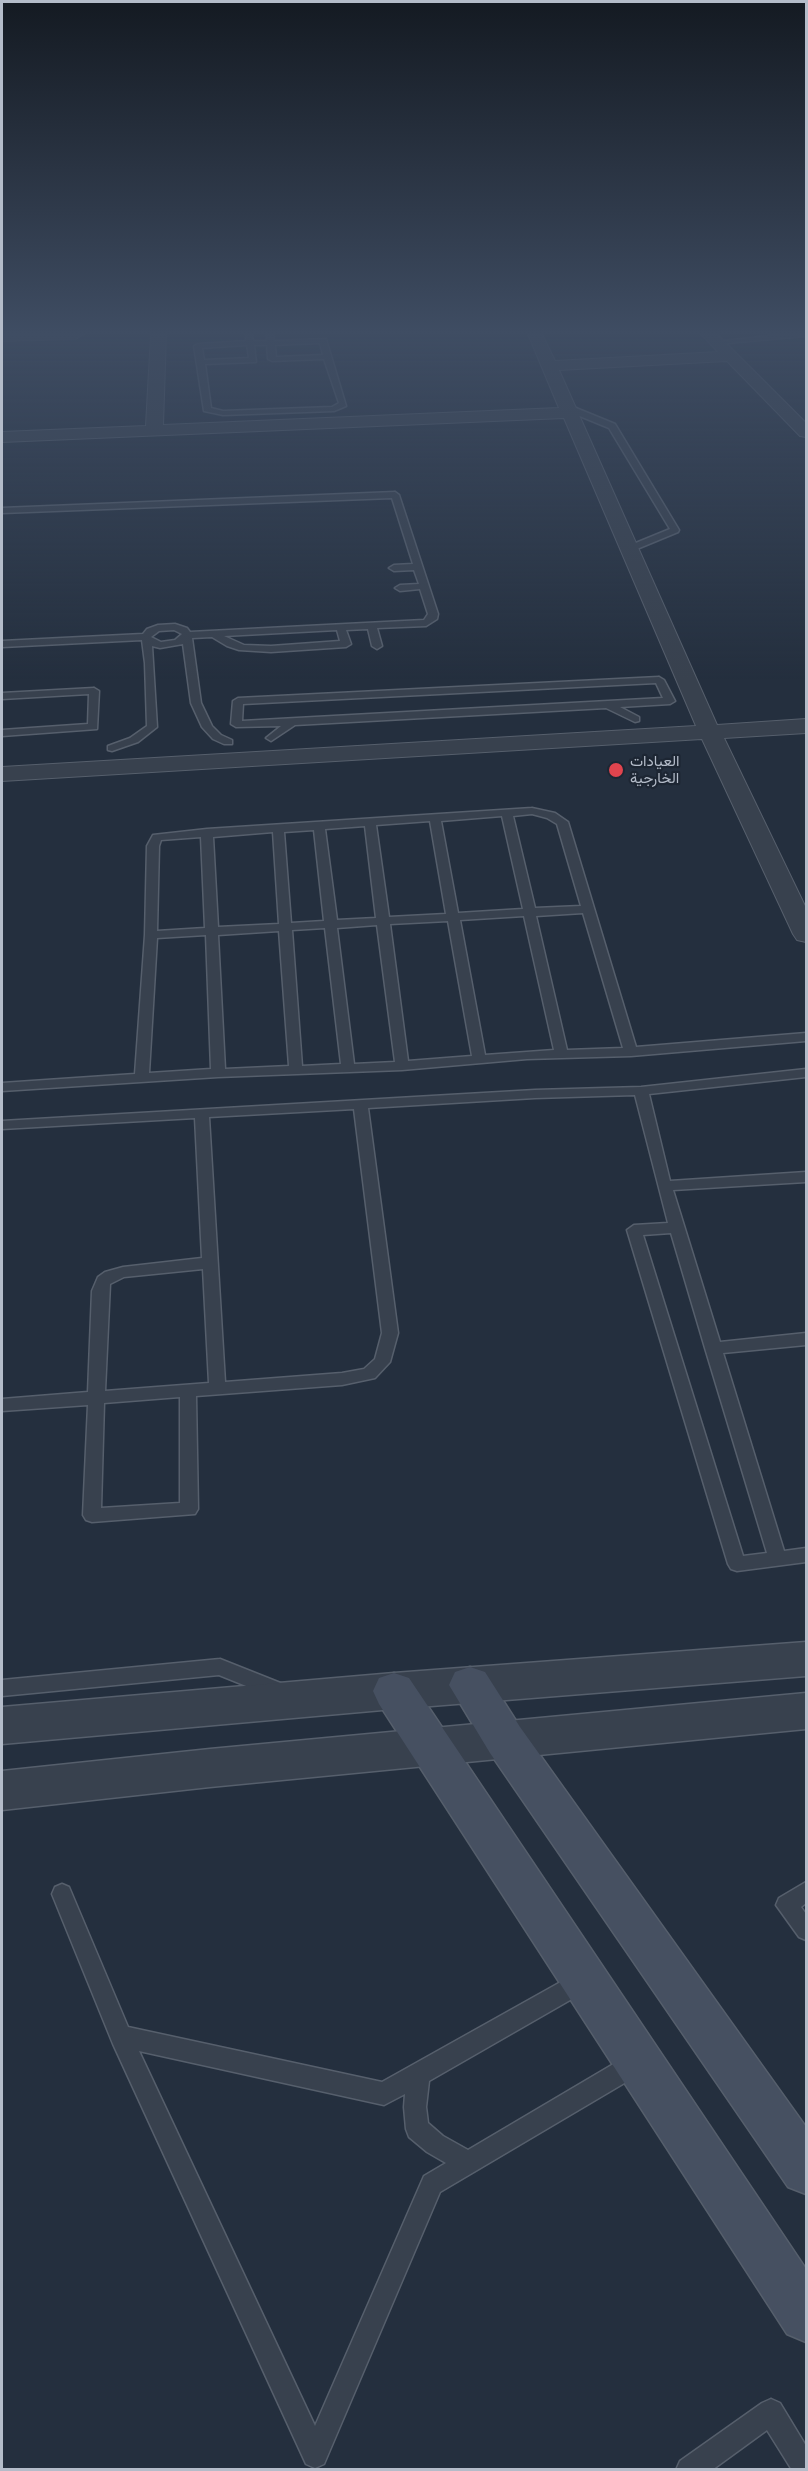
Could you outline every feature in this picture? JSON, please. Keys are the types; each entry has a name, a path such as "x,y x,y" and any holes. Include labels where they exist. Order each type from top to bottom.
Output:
{"main road":[{"path":"470,1685 505,1740 807,2169"},
{"path":"394,1691 807,2315"}],"street":[{"path":"586,449 707,724 807,934"},
{"path":"2,774 707,724 807,709"},
{"path":"2,754 635,719 707,724 807,726"},
{"path":"2,1726 297,1699 807,1659"},
{"path":"2,1791 807,1711"}],"lane":[{"path":"626,449 675,530 629,549"},
{"path":"2,511 395,495 433,614 432,619 426,623 187,635"},
{"path":"387,513 401,512"},
{"path":"393,532 407,531"},
{"path":"394,568 418,567"},
{"path":"400,588 424,586"},
{"path":"372,626 377,646"},
{"path":"2,645 146,637 155,629 168,627 181,629 187,635 196,703 207,728 217,737 228,742"},
{"path":"216,635 230,644 243,648 290,648 346,644 341,628"},
{"path":"146,637 154,644 165,645 184,641 187,635"},
{"path":"112,748 134,740 152,728 150,663 146,637"},
{"path":"659,680 669,701 292,722 236,724 238,701 659,680"},
{"path":"2,696 94,691 93,727 2,733"},
{"path":"607,704 635,719"},
{"path":"271,738 292,722"},
{"path":"142,1078 154,841 164,835 532,811 550,815 562,822 631,1052"},
{"path":"507,813 562,1054"},
{"path":"435,818 479,1059"},
{"path":"370,822 402,1066"},
{"path":"319,825 348,1067"},
{"path":"278,828 296,1070"},
{"path":"207,832 218,1073"},
{"path":"151,934 587,909"},
{"path":"2,1087 218,1073 402,1066 479,1059 631,1052 800,1038"},
{"path":"2,1125 361,1106 535,1094 641,1091 806,1073"},
{"path":"641,1091 664,1186 778,1559"},
{"path":"2,1405 342,1379 369,1374 381,1362 390,1333 361,1106"},
{"path":"202,1114 218,1389"},
{"path":"664,1186 807,1177"},
{"path":"678,1228 634,1230 737,1564 807,1555"},
{"path":"188,1391 189,1509 92,1515 100,1291 103,1281 110,1275 123,1272 209,1263"},
{"path":"713,1348 807,1340"},
{"path":"2,1688 220,1667 297,1699"},
{"path":"807,1892 786,1905 807,1930"},
{"path":"62,1893 121,2036 315,2455 432,2184 640,2061"},
{"path":"121,2036 384,2094 586,1979"},
{"path":"419,2073 415,2107 417,2129 435,2144 469,2163"},
{"path":"689,2469 771,2412 807,2469"}],"place":[{"name":"العيادات الخارجية","path":"616,770"}]}
